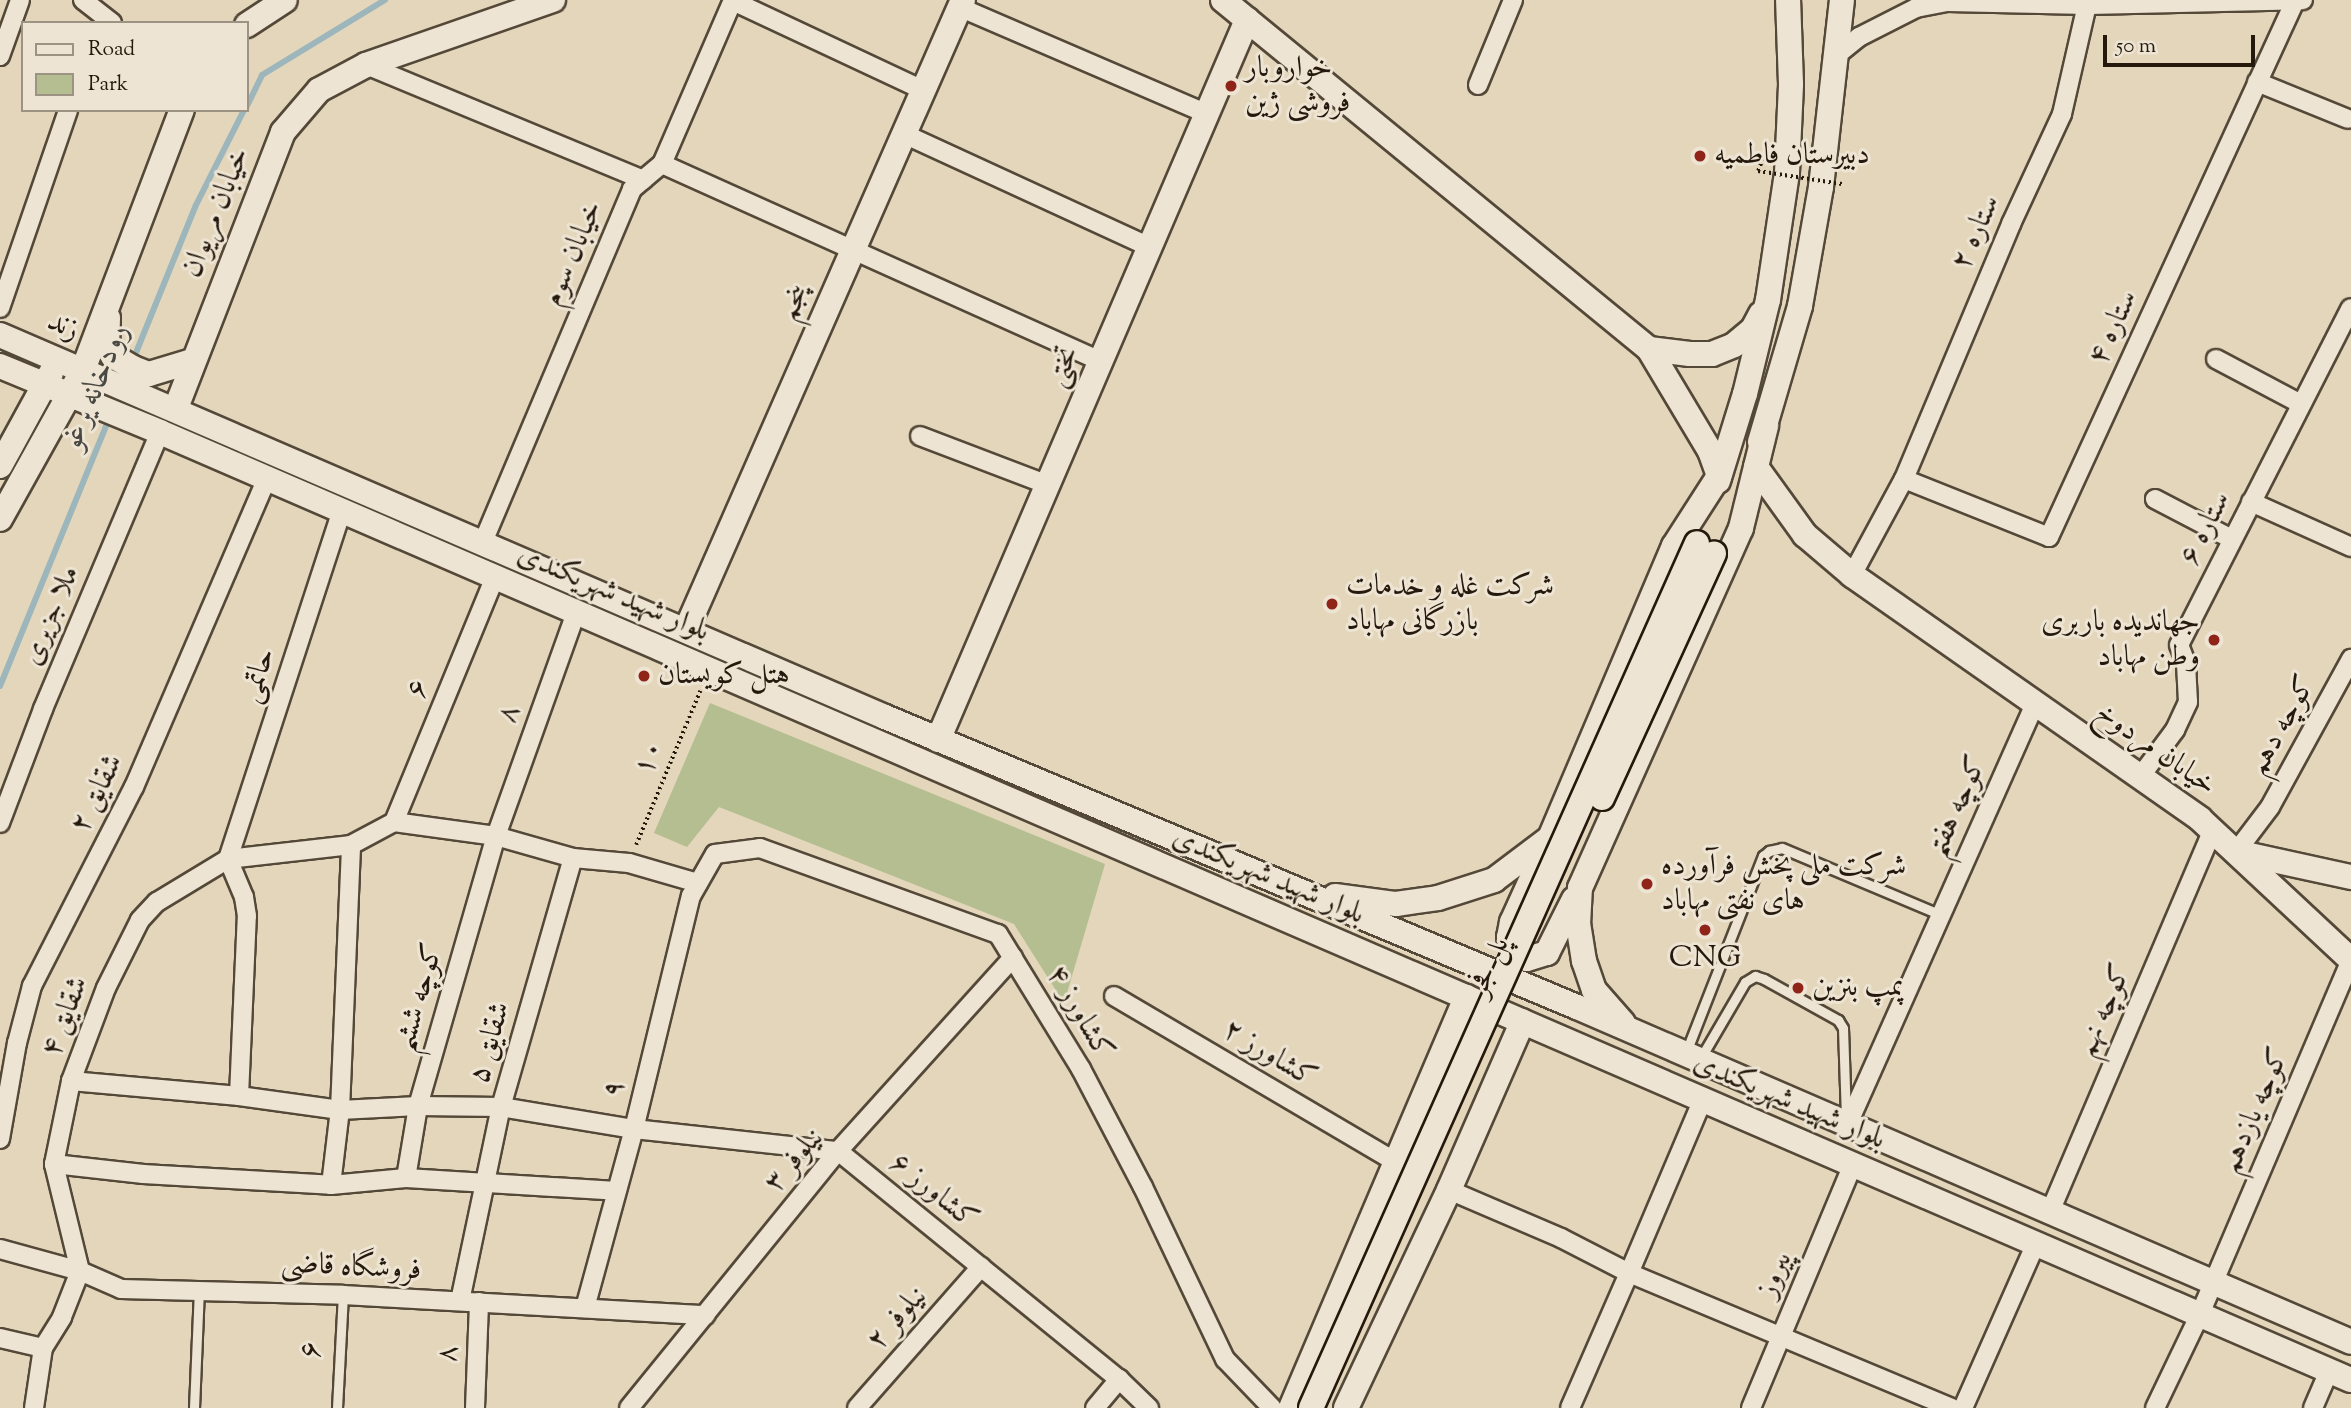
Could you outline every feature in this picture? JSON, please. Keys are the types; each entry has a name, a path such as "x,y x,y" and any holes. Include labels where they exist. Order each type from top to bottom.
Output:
{"main road":[{"path":"248,25 285,0"},
{"name":"خیابان مریوان","path":"176,408 283,132 319,90 366,65 552,0"},
{"path":"1223,0 1649,349 1710,451 1719,477"},
{"path":"1705,548 1719,477 1745,394 1768,300 1787,173 1791,84 1788,0"},
{"path":"1719,477 1674,546 1512,922 1509,937 1514,951 1527,959 1547,953 1580,888 1741,528 1800,306 1821,187 1842,0"},
{"name":"پنجم","path":"686,631 961,4"},
{"name":"تختی","path":"938,740 1247,20"},
{"path":"0,519 80,400 92,374 111,297 181,112"},
{"path":"111,297 106,335 113,356 149,374 192,361"},
{"path":"1649,349 1712,354 1734,345 1753,329 1768,300"},
{"name":"زند","path":"0,335 176,408"},
{"path":"0,466 59,360"},
{"name":"زند","path":"0,366 80,400"},
{"name":"بلوار شهید شهریکندی","path":"80,400 267,478 2340,1375"},
{"name":"بلوار شهید شهریکندی","path":"176,408 938,740 1634,1032 2049,1214 2351,1342"},
{"path":"1311,1408 1705,548 1749,475 1766,426"},
{"name":"خیابان مردوخ","path":"1756,467 1805,535 1852,575 2140,777 2212,831 2351,960"},
{"name":"پل فجر","path":"1327,1408 1705,548"},
{"path":"1283,884 1368,902 1396,904 1438,898 1494,880 1550,838"},
{"path":"2236,852 2351,877"},
{"path":"1580,888 1577,925 1584,961 1594,990 1611,1012 1634,1032"},
{"path":"1291,1408 1466,997"},
{"path":"1346,1408 1449,1190 1523,1021"}],"street":[{"path":"0,56 20,0"},
{"path":"83,0 105,15"},
{"path":"1478,85 1513,0"},
{"path":"1838,54 1859,37 1916,8 1948,1 2087,5 2157,1 2306,0"},
{"path":"733,1 923,90"},
{"name":"خیابان سوم","path":"483,542 632,188 662,164 733,1"},
{"name":"ستاره ۴","path":"1903,479 2049,537 2295,1"},
{"path":"961,4 1207,114"},
{"name":"ستاره ۲","path":"1852,575 1903,479 2011,224 2062,114 2087,5"},
{"path":"366,65 643,180"},
{"path":"2257,82 2348,119"},
{"path":"0,308 67,112"},
{"path":"904,134 1150,247"},
{"path":"662,164 1101,361"},
{"name":"ستاره ۶","path":"2140,777 2175,730 2188,702 2186,663 2179,645 2351,308"},
{"path":"2216,359 2301,404"},
{"name":"ملا جزیری","path":"0,823 48,697 160,432"},
{"path":"920,436 1046,484"},
{"name":"شقایق ۲","path":"0,1139 17,1043 32,986 134,787 267,478"},
{"path":"2155,499 2232,539"},
{"path":"2250,502 2351,547"},
{"name":"حاتمی","path":"228,859 342,511"},
{"name":"۶","path":"394,821 495,577"},
{"name":"۸","path":"496,836 576,612"},
{"name":"کوچه دهم","path":"2236,852 2270,807 2351,659"},
{"name":"کوچه هفتم","path":"1847,1126 2035,703"},
{"path":"394,821 496,836 573,858 629,863 698,883"},
{"name":"شقایق ۴","path":"80,1271 54,1164 71,1081 106,988 140,920 157,902 228,859 351,845 394,821"},
{"name":"کوچه نهم","path":"2049,1214 2212,831"},
{"name":"کوچه ششم","path":"406,1178 418,1106 496,836"},
{"path":"331,1185 340,1110 351,845"},
{"name":"کشاورز ۴","path":"698,883 715,854 760,848 998,934 1081,1069 1131,1164 1225,1359 1272,1408"},
{"name":"شقایق ۵","path":"460,1301 501,1107 573,858"},
{"path":"228,859 244,897 247,916 239,1096"},
{"name":"۹","path":"585,1308 634,1129 691,896 698,883"},
{"name":"نیلوفر ۳","path":"629,1408 838,1151 1013,957"},
{"name":"کوچه یازدهم","path":"2155,1408 2200,1314 2351,960"},
{"name":"کشاورز ۲","path":"1114,996 1396,1162"},
{"path":"71,1081 239,1096 340,1110 418,1106 501,1107 634,1129 838,1151"},
{"path":"1570,1408 1703,1099"},
{"name":"کشاورز ۶","path":"838,1151 1119,1379 1149,1408"},
{"path":"54,1164 143,1174 331,1185 406,1178 617,1191"},
{"name":"پیروز","path":"1751,1408 1853,1164"},
{"path":"1449,1190 1561,1238 1629,1273 1952,1408"},
{"path":"1963,1408 2036,1243"},
{"name":"فروشگاه قاضی","path":"0,1249 80,1271 121,1289 343,1295 705,1315"},
{"name":"نیلوفر ۲","path":"857,1408 981,1267"},
{"path":"34,1408 43,1348 62,1317 80,1271"},
{"name":"۸","path":"475,1408 480,1302"},
{"path":"0,1338 43,1348"},
{"path":"2313,1408 2340,1375"},
{"path":"1094,1408 1119,1379"}],"lane":[{"path":"1692,1057 1763,856 1769,851 1782,848 1941,915"},
{"path":"1692,1057 1745,982 1755,976 1765,979 1838,1020 1843,1028 1847,1126"},
{"path":"194,1408 199,1290"},
{"name":"۶","path":"337,1408 343,1295"}],"path":[{"path":"1765,153 1758,171 1842,184"},
{"name":"۱۰","path":"629,863 709,669"}],"green space":[{"path":"710,703 1105,864 1064,1003 1014,924 719,807 687,847 654,833"}],"waterway":[{"name":"رودخانه یرغو","path":"248,104 262,75 385,0"},
{"name":"رودخانه یرغو","path":"133,360 196,205 243,112"},
{"name":"رودخانه یرغو","path":"0,686 110,416"}],"place":[{"name":"خواروبار فروشی ژین","path":"1231,86"},
{"name":"دبیرستان فاطمیه","path":"1700,156"},
{"name":"شرکت غله و خدمات بازرگانی مهاباد","path":"1332,604"},
{"name":"جهاندیده باربری وطن مهاباد","path":"2214,640"},
{"name":"هتل کویستان","path":"644,676"},
{"name":"شرکت ملی پخش فرآورده های نفتی مهاباد","path":"1647,884"},
{"name":"CNG","path":"1705,930"},
{"name":"پمپ بنزین","path":"1798,988"}]}
